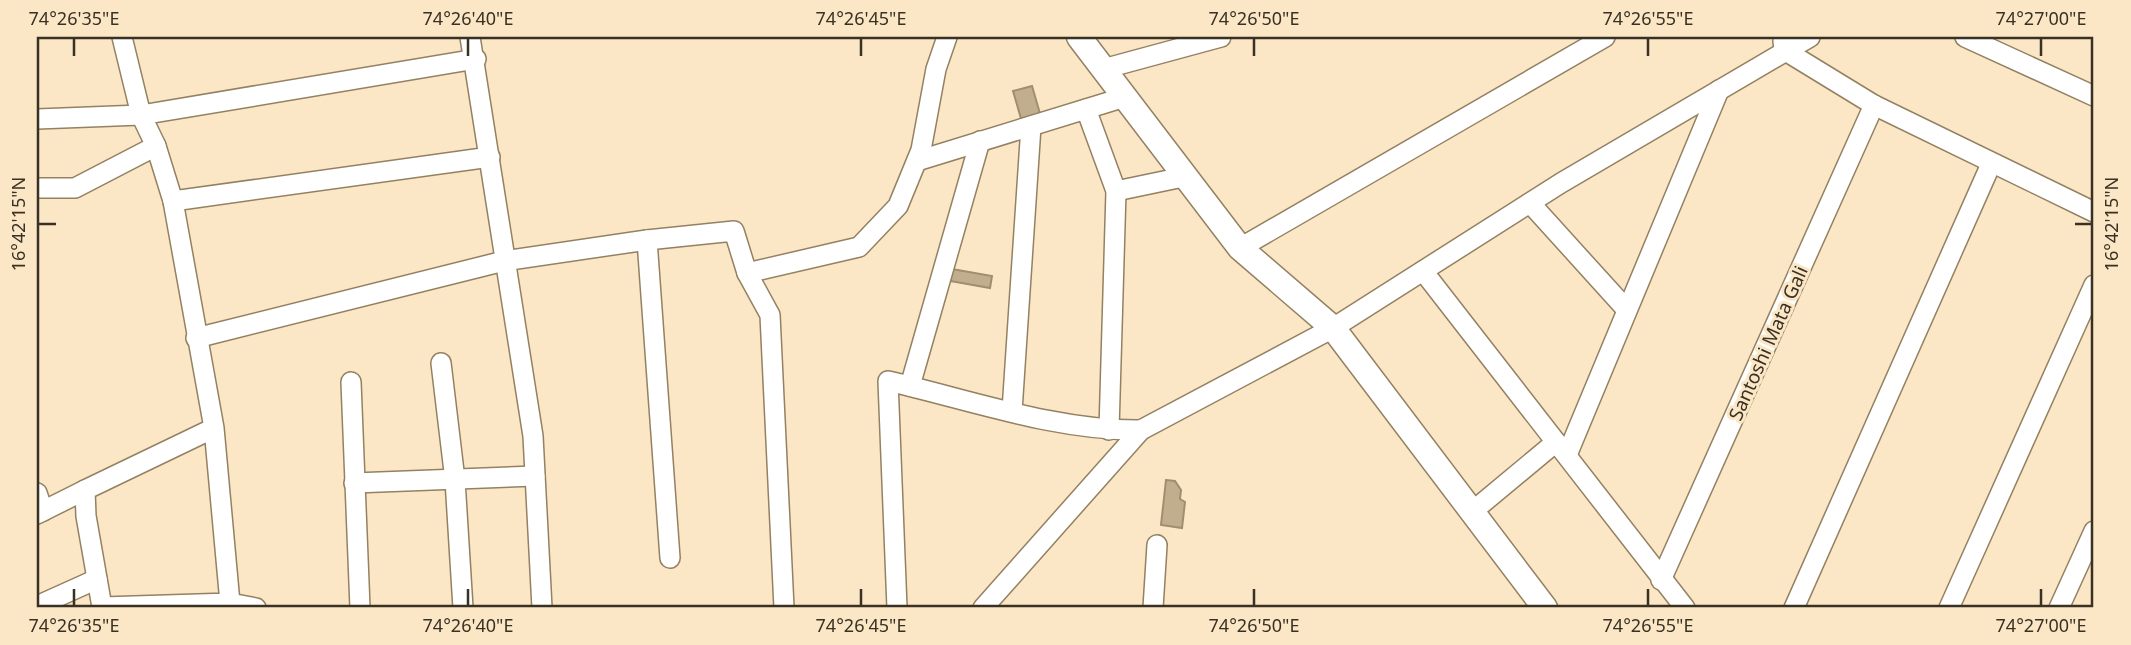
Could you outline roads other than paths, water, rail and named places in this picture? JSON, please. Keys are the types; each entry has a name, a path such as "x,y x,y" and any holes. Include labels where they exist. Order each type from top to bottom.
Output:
{"street":[{"path":"122,37 141,115 156,146 173,201 214,428 230,603"},
{"path":"470,37 476,59 504,261 533,436 542,608"},
{"path":"747,273 859,247 898,206 917,161 936,69 947,37"},
{"path":"1079,37 1183,177 1240,248 1333,328 1545,608"},
{"path":"1103,69 1166,44 1221,37"},
{"path":"1240,248 1605,37"},
{"path":"983,608 1141,430 1333,328 1530,203 1718,90 1783,43 1810,37"},
{"path":"1965,37 2094,96"},
{"path":"1783,43 1874,105 2094,212"},
{"path":"37,119 141,115 476,59"},
{"path":"1473,511 1562,448 1627,310 1718,90"},
{"path":"917,161 1125,97"},
{"name":"Santoshi Mata Gali","path":"1661,580 1874,105"},
{"path":"1086,109 1116,191 1109,430"},
{"path":"1012,411 1031,126"},
{"path":"910,386 980,141"},
{"path":"37,188 75,188 156,146"},
{"path":"173,201 490,157"},
{"path":"1794,608 1991,164"},
{"path":"1116,191 1183,177"},
{"path":"1530,203 1627,310"},
{"path":"196,338 504,261 647,240 734,231 747,273 770,315 784,608"},
{"path":"647,240 670,558"},
{"path":"1423,271 1685,608"},
{"path":"1949,608 2094,285"},
{"path":"441,363 456,480 463,608"},
{"path":"897,608 888,381 1012,411 1109,430 1141,430"},
{"path":"351,382 360,608"},
{"path":"39,507 85,490 214,428"},
{"path":"354,483 535,476"},
{"path":"85,490 100,608 230,603 256,608"},
{"path":"2059,608 2094,531"},
{"path":"1153,608 1157,545"},
{"path":"37,607 97,579"}]}
